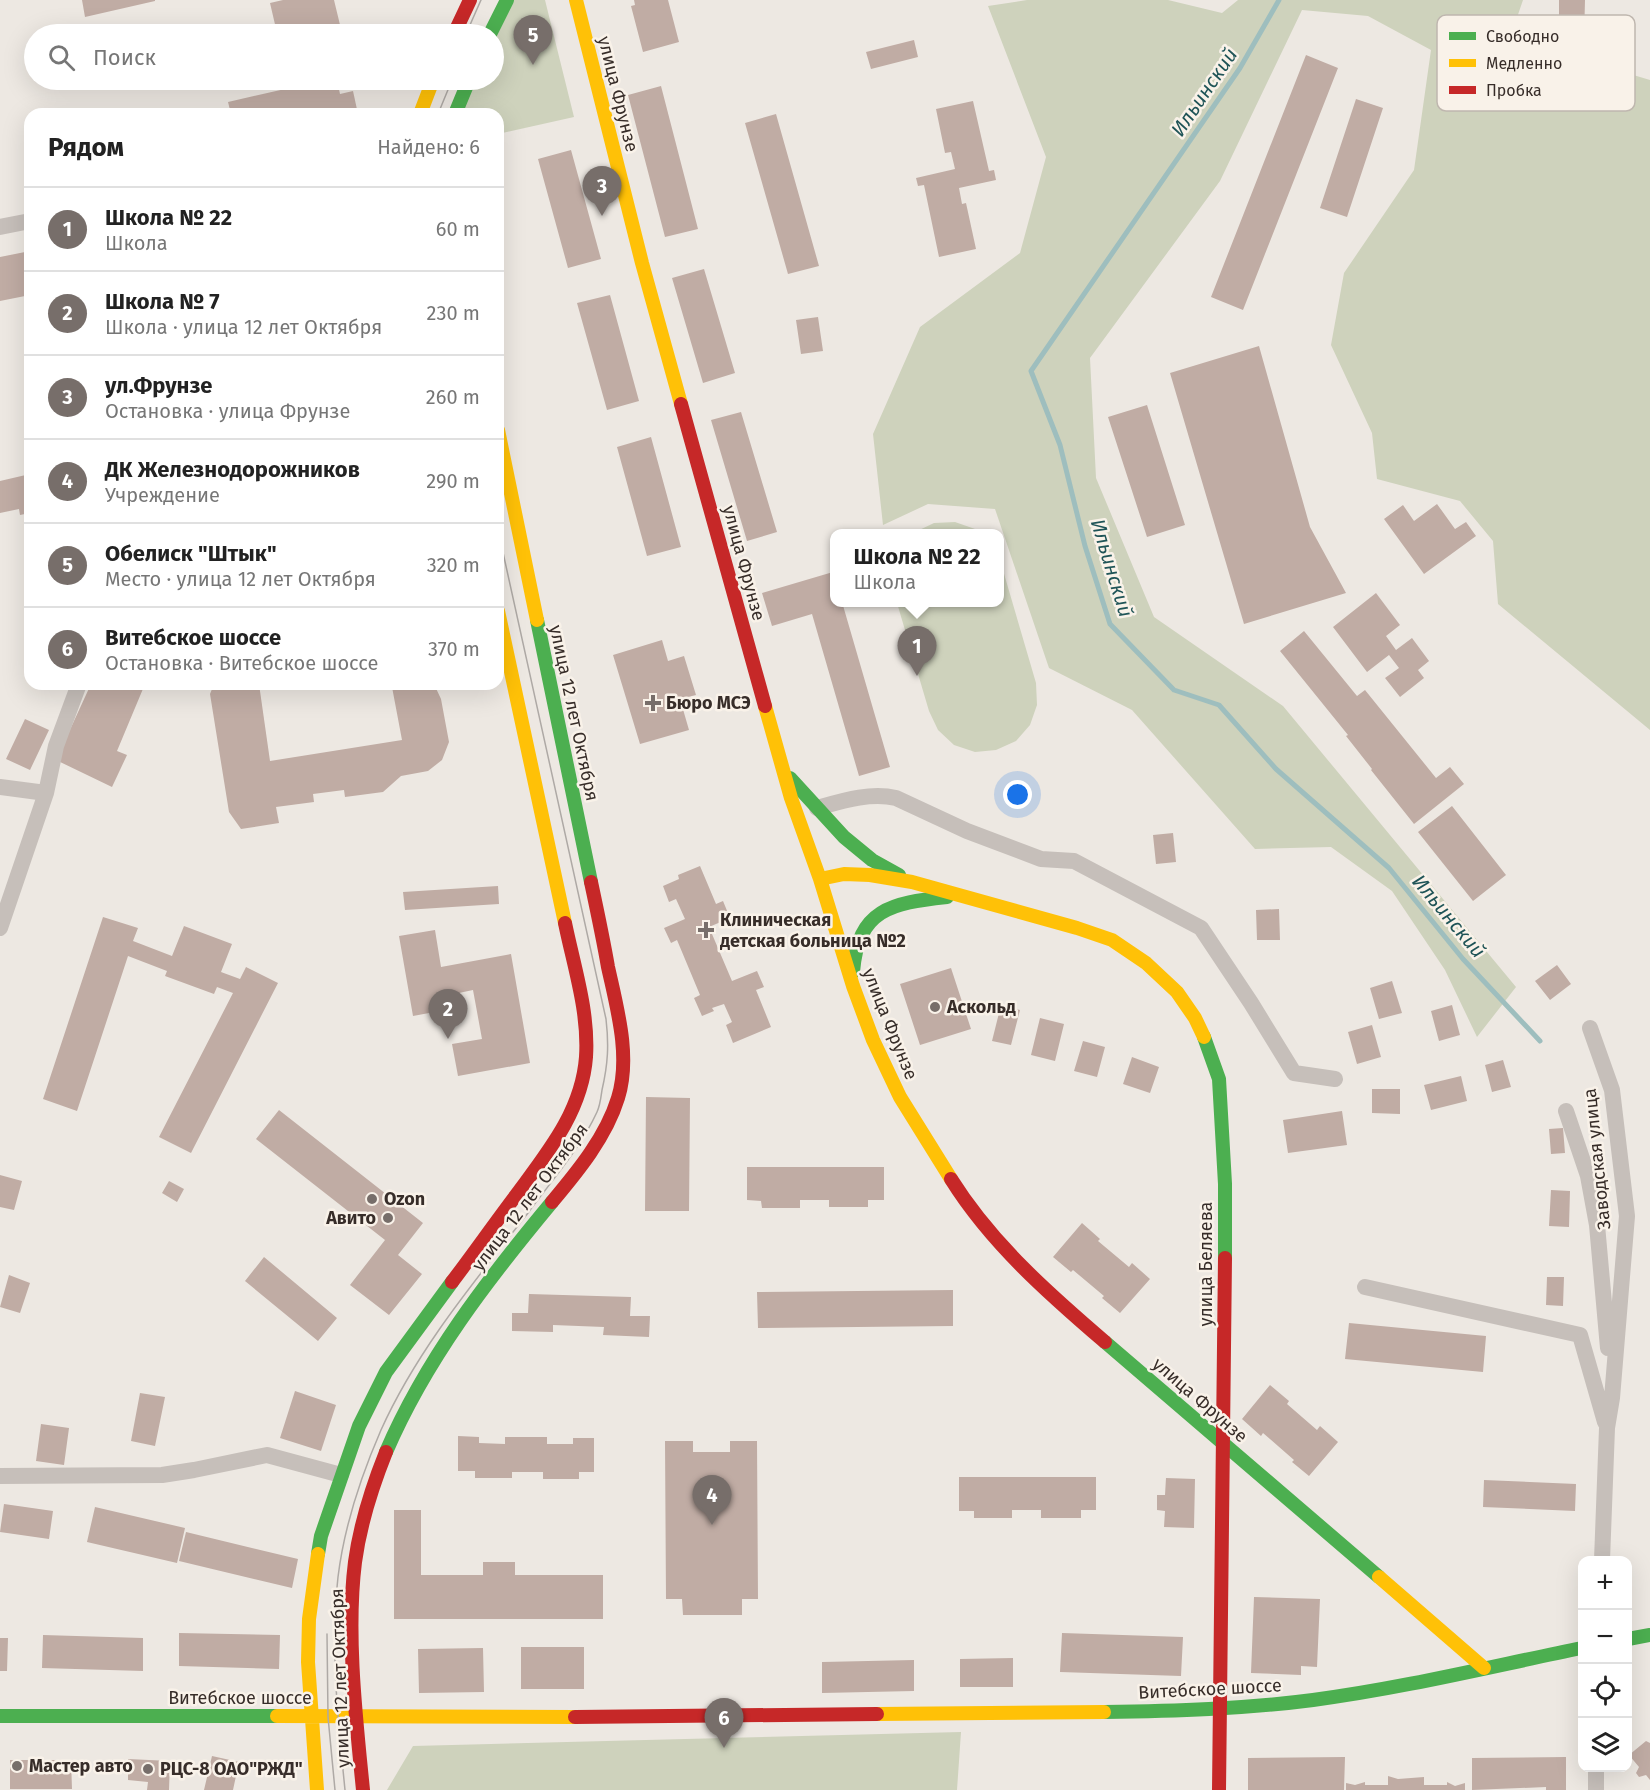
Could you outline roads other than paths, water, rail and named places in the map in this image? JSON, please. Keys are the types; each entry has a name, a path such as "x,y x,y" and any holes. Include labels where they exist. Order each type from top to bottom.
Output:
{"main road":[{"path":"459,24 470,0"},
{"path":"495,24 507,0"},
{"name":"улица Фрунзе","path":"576,0 642,263 791,798 820,879 853,986 873,1040 900,1097 962,1197 1000,1243 1047,1292 1484,1668"},
{"path":"422,108 430,90"},
{"path":"457,108 465,90"},
{"name":"улица 12 лет Октября","path":"363,1790 356,1717 352,1624 355,1572 358,1546 384,1457 427,1370 477,1297 586,1159 602,1133 618,1097 622,1080 623,1061 614,994 504,459"},
{"name":"улица 12 лет Октября","path":"317,1790 308,1662 310,1609 321,1536 359,1426 386,1372 561,1134 576,1104 587,1061 583,1007 504,639"},
{"path":"784,770 844,837 872,860 912,882"},
{"path":"820,879 844,874 870,875 912,882"},
{"name":"улица Беляева","path":"912,882 1112,940 1146,963 1177,992 1195,1018 1209,1047 1219,1079 1224,1173 1219,1790"},
{"path":"853,986 856,943 870,920 881,911 898,903 917,899 959,896"},
{"path":"1632,1639 1650,1635"},
{"name":"Витебское шоссе","path":"0,1716 599,1717 1167,1711 1251,1707 1314,1700 1578,1649"}],"street":[{"path":"0,227 24,222"},
{"path":"0,928 46,793 56,746 77,690"},
{"path":"0,787 46,793"},
{"path":"817,808 869,796 884,795 896,798 967,831 1041,859 1074,861 1139,894 1201,928 1294,1073 1335,1079"},
{"name":"Заводская улица","path":"1590,1028 1612,1090 1627,1216 1612,1398 1607,1428 1602,1556"},
{"name":"Заводская улица","path":"1566,1111 1588,1176 1597,1225 1612,1398"},
{"name":"Заводская улица","path":"1365,1287 1580,1335 1607,1428"},
{"path":"0,1476 162,1475 267,1455 341,1475"},
{"path":"1596,1772 1596,1790"}],"waterway":[{"name":"Ильинский","path":"1279,0 1240,68 1031,371 1060,445 1085,546 1110,624 1174,690 1219,705 1276,769 1389,868 1463,959 1540,1041"}],"tram line":[{"path":"470,24 481,0"},
{"path":"440,108 448,90"},
{"path":"345,1790 336,1684 336,1604 344,1540 367,1465 395,1401 429,1344 574,1152 590,1126 599,1107 607,1063 606,1019 504,557"},
{"path":"327,1634 328,1717 335,1790"}],"place":[{"name":"Обелиск \"Штык\"","path":"533,65"},
{"name":"ул.Фрунзе","path":"602,216"},
{"name":"Школа № 22","path":"917,676"},
{"name":"Бюро МСЭ","path":"653,703"},
{"name":"Клиническая детская больница №2","path":"706,930"},
{"name":"Аскольд","path":"935,1007"},
{"name":"Школа № 7","path":"448,1039"},
{"name":"Ozon","path":"372,1199"},
{"name":"Авито","path":"388,1218"},
{"name":"ДК Железнодорожников","path":"712,1525"},
{"name":"Витебское шоссе","path":"724,1748"},
{"name":"Мастер авто","path":"17,1766"},
{"name":"РЦС-8 ОАО\"РЖД\"","path":"148,1769"}]}
